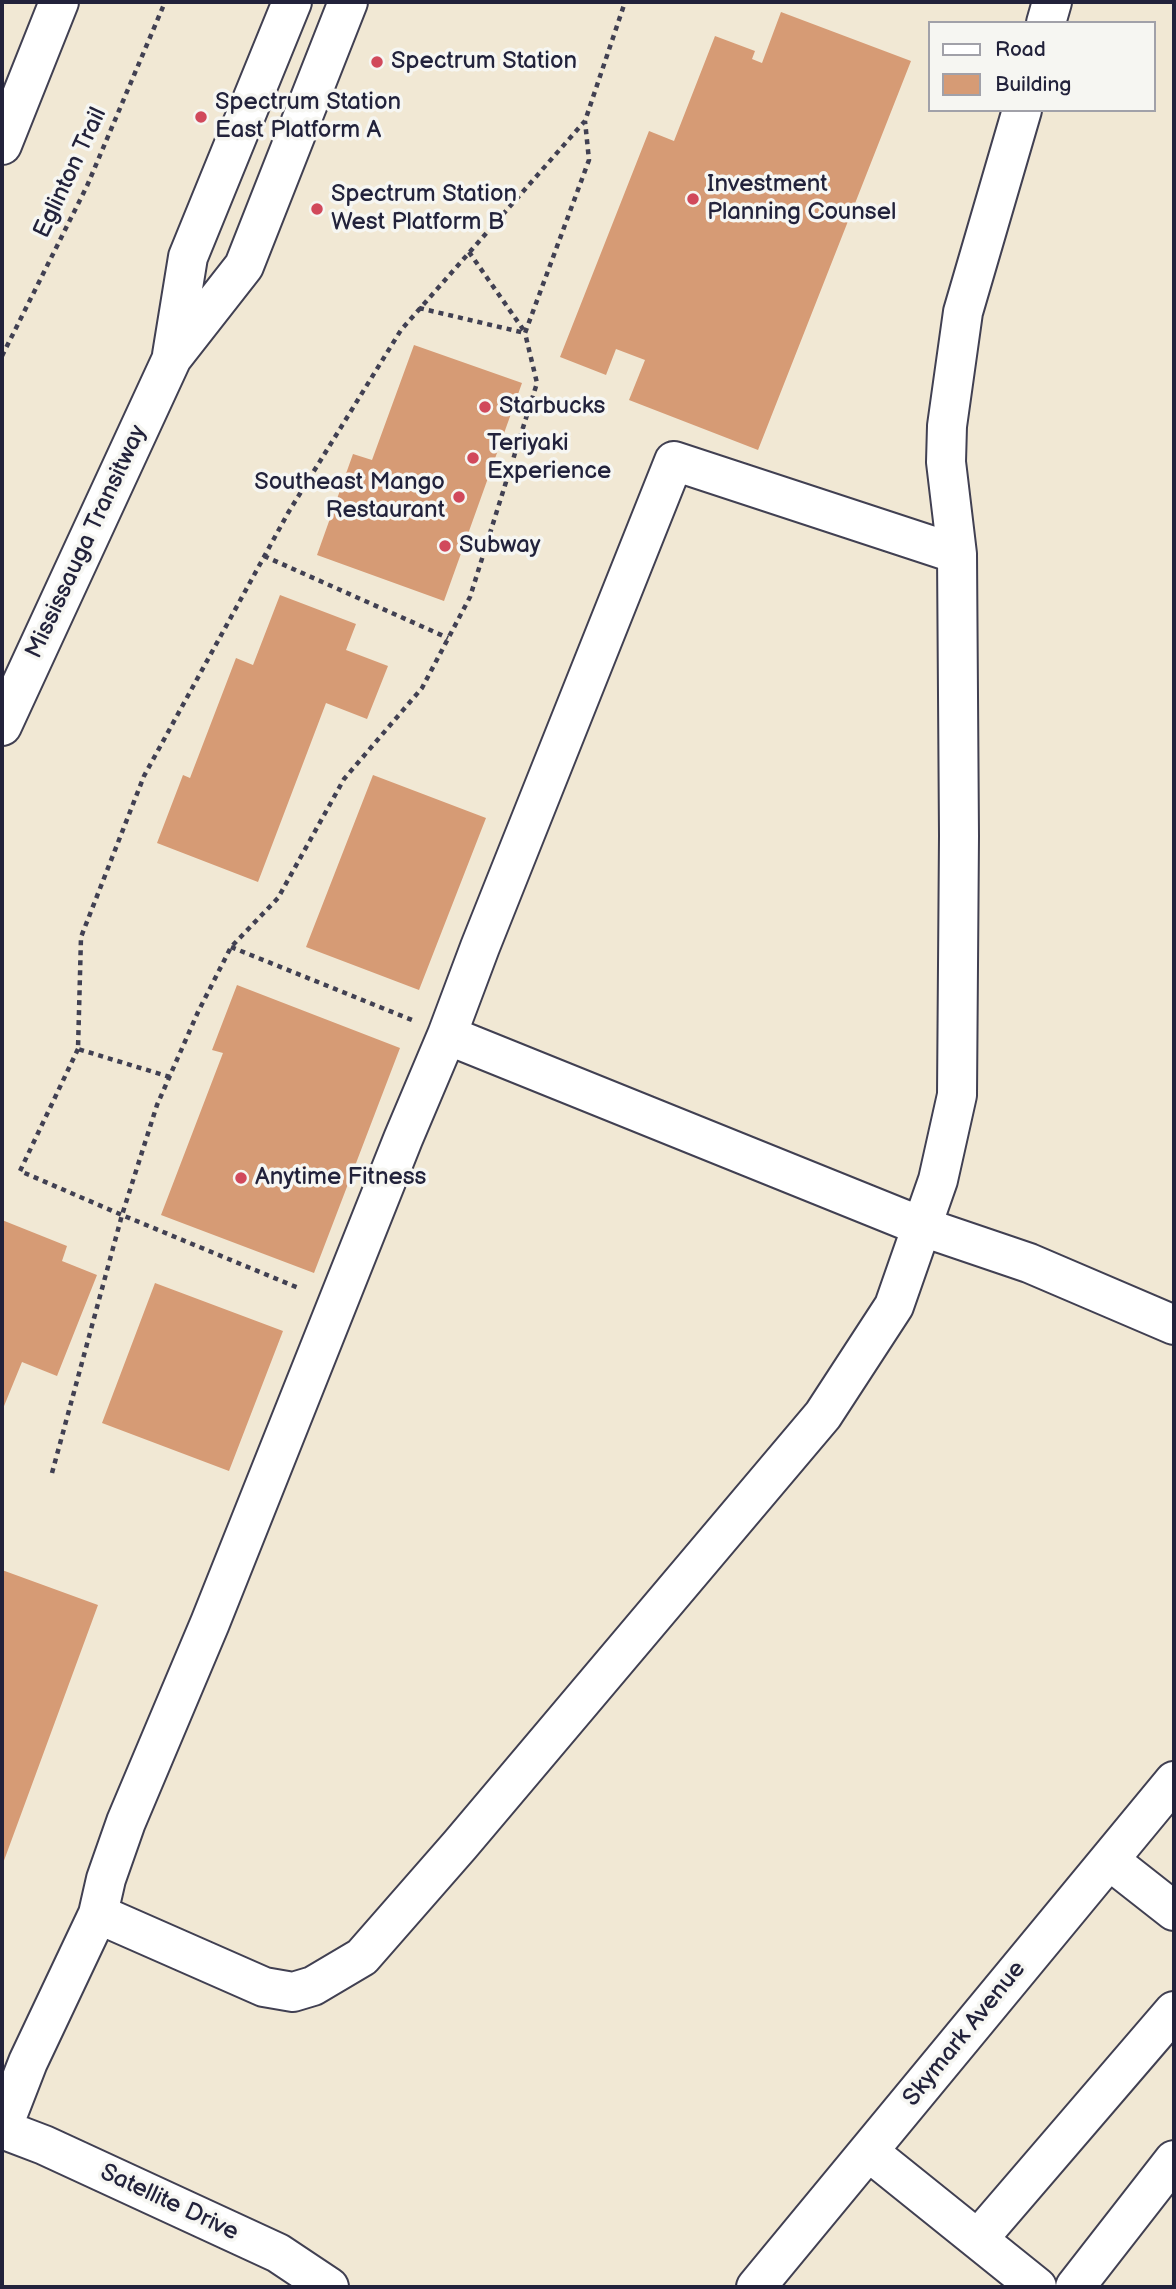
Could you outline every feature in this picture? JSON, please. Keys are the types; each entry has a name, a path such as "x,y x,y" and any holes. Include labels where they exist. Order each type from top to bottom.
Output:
{"street":[{"path":"2,145 59,2"},
{"name":"Mississauga Transitway","path":"172,358 188,257 292,2"},
{"name":"Mississauga Transitway","path":"2,726 172,358 244,266 348,2"},
{"path":"1047,21 1052,2"},
{"path":"98,1914 264,1987 293,1993 313,1986 362,1958 823,1415 894,1306 938,1180 957,1094 957,554 946,463 947,426 963,312 1021,112"},
{"path":"2,2129 29,2062 98,1914 106,1879 126,1822 210,1623 447,1035 674,461 957,554"},
{"path":"447,1035 923,1227 1029,1263 1174,1325"},
{"name":"Skymark Avenue","path":"756,2287 1174,1781"},
{"path":"1109,1860 1174,1911"},
{"path":"978,2239 1174,2011"},
{"name":"Satellite Drive","path":"2,2129 278,2253 329,2287"},
{"path":"869,2151 1037,2287"},
{"path":"1075,2287 1174,2160"}],"path":[{"name":"Eglinton Trail","path":"2,356 87,186 165,2"},
{"path":"337,1304 20,1171 78,1049 81,937 144,776 288,513 401,330 585,121 625,2"},
{"path":"525,333 589,160 585,121"},
{"path":"52,1473 122,1215 157,1105 198,1012 231,947 278,898 344,779 422,688 470,597 537,383 525,333 470,252"},
{"path":"419,308 525,333"},
{"path":"264,556 448,638"},
{"path":"231,947 447,1035"},
{"path":"78,1049 170,1077"}],"building":[{"path":"781,12 911,61 758,450 629,400 645,360 616,349 606,375 560,357 649,131 674,141 715,36 755,51 752,59 762,63"},
{"path":"414,345 522,383 444,601 317,555 353,454 372,460"},
{"path":"280,595 356,624 346,650 388,666 367,719 326,703 258,882 157,843 183,775 190,778 236,658 253,665"},
{"path":"373,775 486,818 419,990 306,947"},
{"path":"237,985 400,1048 314,1273 161,1215 223,1053 212,1050"},
{"path":"2,1220 67,1246 62,1261 97,1275 57,1376 22,1362 2,1411"},
{"path":"155,1283 283,1331 229,1471 102,1423"},
{"path":"2,1570 98,1605 2,1866"}],"place":[{"name":"Spectrum Station","path":"377,62"},
{"name":"Spectrum Station East Platform A","path":"201,117"},
{"name":"Investment Planning Counsel","path":"693,199"},
{"name":"Spectrum Station West Platform B","path":"317,209"},
{"name":"Starbucks","path":"485,407"},
{"name":"Teriyaki Experience","path":"473,458"},
{"name":"Southeast Mango Restaurant","path":"459,497"},
{"name":"Subway","path":"445,546"},
{"name":"Anytime Fitness","path":"241,1178"}]}
